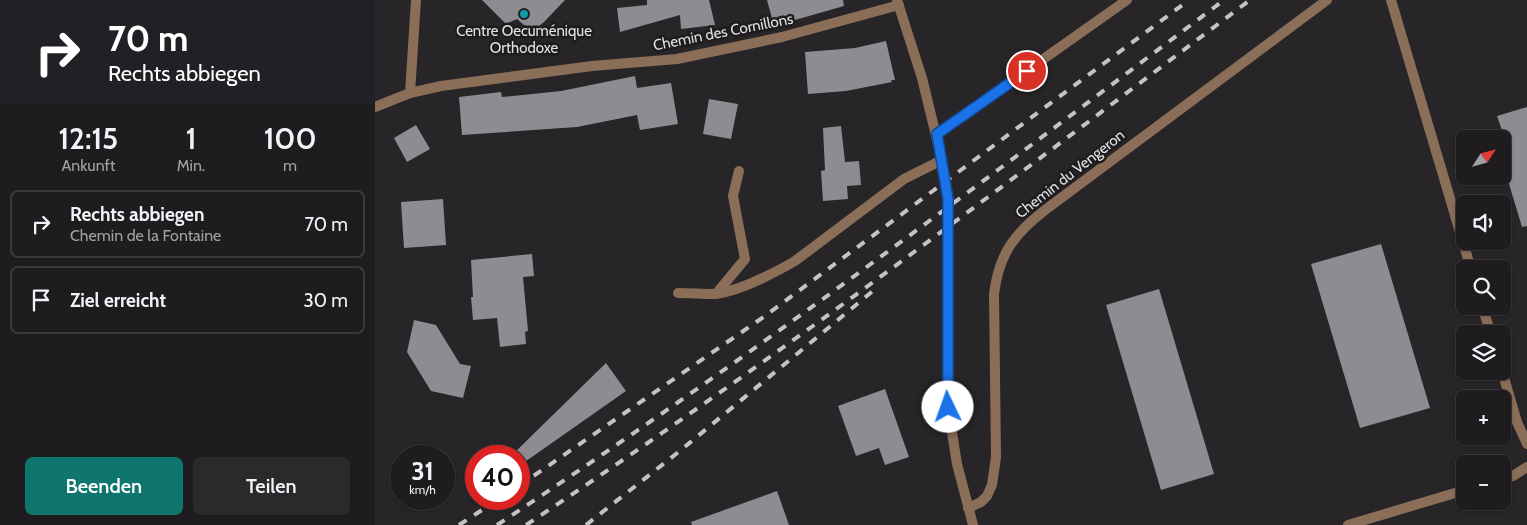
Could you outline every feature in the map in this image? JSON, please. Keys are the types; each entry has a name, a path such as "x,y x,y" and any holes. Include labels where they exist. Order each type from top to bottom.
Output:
{"street":[{"path":"410,93 416,0"},
{"path":"937,134 1127,0"},
{"name":"Chemin du Vengeron","path":"968,508 981,502 987,496 992,486 996,456 994,294 998,272 1010,244 1029,223 1045,210 1327,0"},
{"path":"1391,0 1468,260"},
{"path":"898,2 913,46 937,134 948,199 948,407 957,464 973,525"},
{"name":"Chemin des Cornillons","path":"375,107 410,93 441,86 591,66 677,59 783,37 898,2"},
{"path":"678,293 716,294 745,285 777,271 795,261 904,179 942,160"},
{"path":"716,294 745,259 733,196 739,171"},
{"path":"1505,380 1517,422 1527,444"},
{"path":"1511,477 1527,467"},
{"path":"1348,525 1456,493"}],"building":[{"name":"Centre Oecuménique Orthodoxe","path":"482,0 565,0 539,26 531,27 524,25 517,19 506,24"},
{"path":"647,0 709,0 715,25 681,29 680,15 620,32 617,8 647,5"},
{"path":"767,0 843,0 844,6 774,26"},
{"path":"886,41 895,80 846,91 808,94 805,52 855,48"},
{"path":"635,76 637,88 671,83 678,124 640,130 637,115 577,127 462,135 459,97 501,92 502,97 561,91"},
{"path":"709,99 738,104 731,139 703,134"},
{"path":"1527,107 1527,226 1522,227 1509,185 1511,185 1511,130 1502,130 1497,116"},
{"path":"416,125 430,149 407,162 394,138"},
{"path":"841,126 845,162 859,161 861,185 847,186 848,199 823,201 821,171 825,170 823,128"},
{"path":"443,199 446,245 404,248 401,202"},
{"path":"1381,244 1430,408 1360,428 1311,264"},
{"path":"532,254 534,276 523,277 528,331 525,332 526,344 500,347 497,318 473,320 471,260"},
{"path":"1159,289 1214,474 1161,490 1106,305"},
{"path":"414,320 436,325 460,364 471,366 463,398 431,391 407,352"},
{"path":"606,363 626,391 530,458 530,445 522,445"},
{"path":"885,389 909,457 885,465 879,448 856,456 838,406"},
{"path":"777,491 789,525 692,525 691,522"}],"railway":[{"path":"530,478 765,316 1189,0"},
{"path":"497,525 590,463 774,334 955,202 1224,0"},
{"path":"526,525 619,463 802,334 982,202 1250,0"},
{"path":"586,525 681,450 874,290"},
{"path":"459,525 482,510"}],"place":[{"name":"Centre Oecuménique Orthodoxe","path":"524,14"}],"route":[{"path":"948,407 948,199 946,178 937,134 1027,71"}]}
